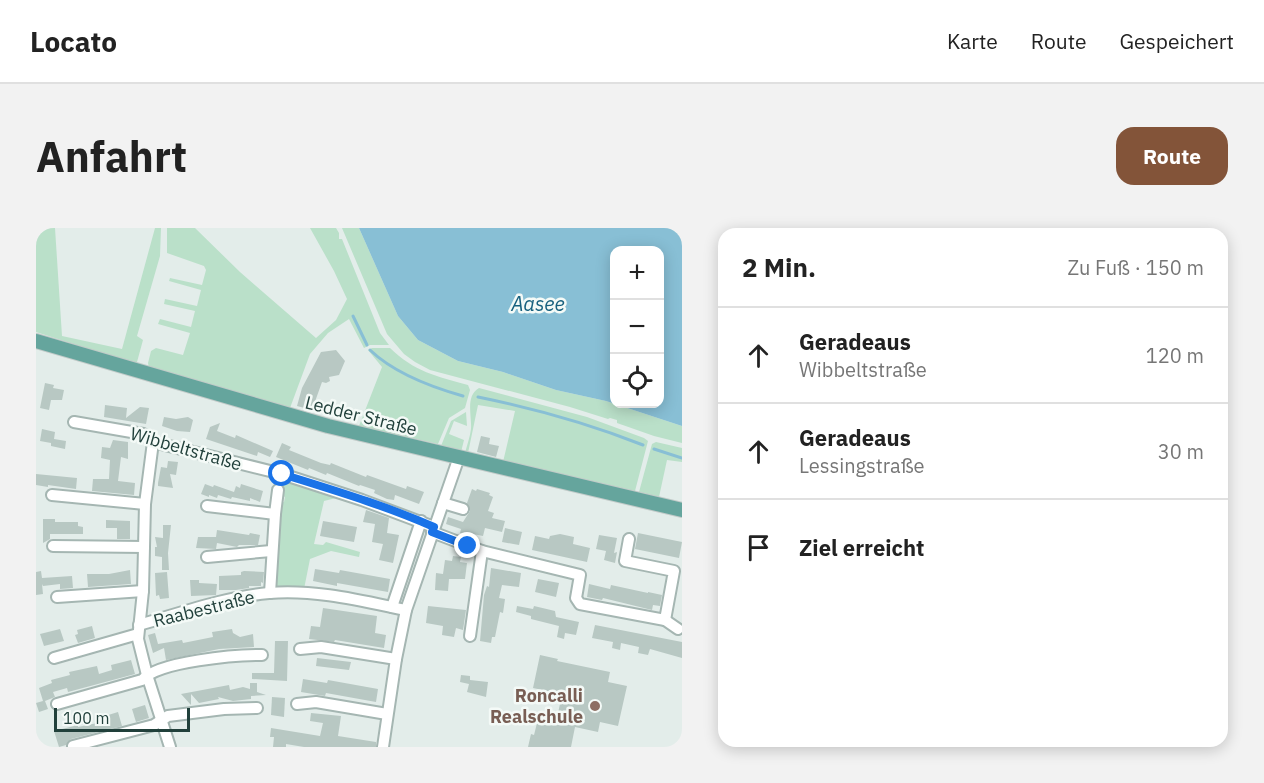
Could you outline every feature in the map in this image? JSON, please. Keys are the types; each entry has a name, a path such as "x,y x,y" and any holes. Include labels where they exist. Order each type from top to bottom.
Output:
{"main road":[{"name":"Ledder Straße","path":"36,341 328,426 682,510"}],"street":[{"name":"Wibbeltstraße","path":"74,422 143,434 153,442 282,474 362,500 422,521 433,529 482,551 580,575 576,598 580,604 665,620"},
{"path":"153,442 145,504 143,591 138,639 170,747"},
{"path":"383,747 406,609 459,458"},
{"name":"Raabestraße","path":"270,593 271,551 278,490"},
{"path":"52,495 145,504"},
{"path":"443,503 463,509"},
{"path":"207,506 275,514"},
{"path":"392,607 422,521"},
{"path":"629,539 625,561 678,568 665,620 678,629"},
{"path":"53,546 144,547"},
{"path":"207,556 271,551"},
{"path":"470,636 482,551"},
{"path":"57,597 143,591"},
{"name":"Raabestraße","path":"54,658 222,602 270,593 332,595 406,609"},
{"path":"300,649 321,647 396,659"},
{"path":"57,704 142,680 147,675 165,668 237,655 262,655"},
{"path":"297,704 316,702 387,714"},
{"path":"74,747 153,724 168,716 224,709 256,708"}],"green space":[{"path":"36,228 55,228 62,336 122,349 155,228 161,228 160,256 137,336 143,340 137,362 133,363 36,332"},
{"path":"167,228 195,228 240,272 316,338 336,320 347,299 310,228 336,228 380,333 389,345 370,345 364,348 349,319 328,333 310,354 290,408 149,368 151,351 156,348 183,355 190,333 158,324 160,319 191,327 195,311 164,304 165,299 197,306 201,290 169,281 170,278 202,285 206,270 204,266 167,253"},
{"path":"342,228 359,228 398,316 418,340 458,361 503,372 556,390 606,401 610,402 610,408 627,408 682,426 682,443 617,423 617,420 430,370 404,354 387,334"},
{"path":"390,348 417,368 468,385 470,390 465,408 449,418 438,444 359,426 382,367 368,350"},
{"path":"479,388 587,417 644,438 648,441 635,491 503,462 515,411 478,405 468,453 465,453 471,429 472,396"},
{"path":"466,412 467,426 454,421 449,434 464,440 461,452 441,446 451,421"},
{"path":"656,442 682,448 682,462 667,460 659,497 639,492 652,444"},
{"path":"288,481 340,497 324,501 314,544 323,545 326,542 360,552 359,557 331,551 310,559 304,589 278,589 275,585 280,503 284,502 285,497 281,495 282,487"}],"water":[{"name":"Aasee","path":"359,228 682,228 682,426 627,408 664,408 664,246 610,246 610,402 556,390 503,372 458,361 418,340 398,316"}],"building":[{"path":"336,350 345,361 339,375 329,377 330,381 326,383 322,382 312,410 297,406 302,388 321,352"},
{"path":"45,383 54,385 53,388 64,390 62,400 51,400 49,410 40,408"},
{"path":"105,405 127,408 126,418 140,407 149,408 146,424 104,417"},
{"path":"164,417 176,419 188,417 193,420 190,432 162,426"},
{"path":"220,423 217,431 235,438 236,435 273,451 270,457 258,452 257,456 206,439 210,427"},
{"path":"42,429 55,432 54,439 66,441 65,449 40,441"},
{"path":"481,436 490,438 489,444 499,446 496,457 477,452"},
{"path":"113,440 128,442 128,459 121,457 118,481 135,483 134,495 92,491 93,479 109,479 110,460 101,458 102,447 110,448"},
{"path":"282,443 291,447 289,450 321,463 330,465 331,463 366,477 367,475 406,489 407,486 424,492 419,504 395,495 394,500 387,499 374,493 375,490 327,473 326,475 309,468 308,470 276,457"},
{"path":"168,461 178,462 176,475 170,474 173,488 158,486 161,467 167,468"},
{"path":"36,474 77,478 76,489 36,485"},
{"path":"205,484 234,492 236,486 240,488 241,484 263,491 260,502 250,498 250,501 218,495 217,498 201,494"},
{"path":"472,489 490,493 489,495 493,497 488,511 494,513 492,518 505,521 502,532 485,528 483,536 473,535 460,533 461,529 446,524 448,517 463,522 470,511 467,503"},
{"path":"366,510 389,518 387,533 399,535 393,563 379,560 383,544 372,542 375,524 363,522"},
{"path":"43,519 55,519 55,522 78,522 78,526 83,527 83,534 50,534 50,539 43,543"},
{"path":"106,520 130,521 130,539 117,539 117,528 106,528"},
{"path":"323,521 357,527 354,542 320,536"},
{"path":"163,525 171,525 169,570 162,570 162,557 155,556 155,547 157,547 155,537 163,538"},
{"path":"505,528 522,532 519,545 502,542"},
{"path":"217,530 260,535 258,545 239,545 237,547 217,543 216,549 196,548 198,537 216,537"},
{"path":"638,533 682,542 679,558 635,549"},
{"path":"560,534 574,537 573,544 590,548 587,562 532,550 535,536 549,539 550,536"},
{"path":"599,535 617,538 615,563 604,560 606,551 596,549"},
{"path":"453,556 461,557 460,562 467,563 465,579 449,579 448,591 435,590 436,573 443,574 445,560 452,561"},
{"path":"491,568 521,573 519,587 502,585 499,598 505,599 503,613 500,612 495,637 492,637 491,643 480,641 484,595 487,586 489,587"},
{"path":"315,569 339,573 340,570 390,579 388,592 313,581"},
{"path":"130,570 131,584 88,587 87,574 109,574"},
{"path":"41,571 42,578 72,576 73,588 60,589 60,584 43,586 42,584 43,594 36,595 36,572"},
{"path":"244,571 264,572 261,586 219,590 219,576 241,575"},
{"path":"167,572 169,598 160,599 159,595 156,596 155,573"},
{"path":"538,579 559,583 556,597 535,592"},
{"path":"190,580 217,584 216,595 191,596"},
{"path":"589,584 610,589 611,585 662,595 660,606 653,605 652,610 603,598 602,600 587,597"},
{"path":"428,606 466,610 463,630 456,628 454,637 442,635 443,626 426,623"},
{"path":"517,606 533,609 534,606 555,611 556,617 579,622 576,635 565,633 564,639 557,637 559,626 531,619 531,616 516,612"},
{"path":"323,608 377,616 375,633 386,635 384,648 335,640 334,642 309,639 311,626 320,627"},
{"path":"595,625 682,642 682,658 650,649 648,655 638,653 639,647 621,643 620,650 612,648 613,642 592,638"},
{"path":"92,626 95,638 78,643 75,635 78,634 77,630"},
{"path":"60,629 64,641 44,646 40,634"},
{"path":"232,629 233,633 240,637 253,634 254,647 219,649 166,660 164,648 153,653 148,635 155,633 158,644 182,640 183,643 213,637 212,632"},
{"path":"275,641 288,641 287,681 252,679 252,673 274,673"},
{"name":"Roncalli Realschule","path":"540,655 558,659 557,661 610,672 608,682 627,686 618,726 600,722 598,732 575,727 571,747 528,747 538,719 556,723 562,694 533,688"},
{"path":"317,658 351,662 349,670 316,666"},
{"path":"131,660 135,674 68,692 67,688 53,692 55,697 45,701 48,709 39,712 36,703 43,701 39,688 52,683 51,680 70,675 69,672 97,666 99,674 112,670 111,665"},
{"path":"461,675 470,676 470,680 488,682 486,697 467,692 469,684 460,682"},
{"path":"303,679 327,683 328,680 378,689 376,702 326,693 325,696 301,692"},
{"path":"250,683 257,683 257,692 266,695 233,701 218,697 219,699 199,703 191,694 191,705 181,694 229,685 230,690 243,687 250,689"},
{"path":"272,697 285,698 284,717 271,715"},
{"path":"145,705 149,718 136,722 132,709"},
{"path":"118,712 122,726 71,739 66,745 59,747 54,731 107,721 105,716"},
{"path":"311,713 341,716 338,736 376,742 376,747 304,747 286,744 286,747 273,747 274,737 270,737 271,728 320,736 323,723 310,721"}],"waterway":[{"path":"353,316 367,345"},
{"path":"370,350 390,366 414,378 463,396"},
{"path":"478,397 562,417 643,445"},
{"path":"654,449 682,458"}],"place":[{"name":"Roncalli Realschule","path":"595,706"}],"route":[{"path":"282,474 422,521 434,527 432,532 468,546"}]}
